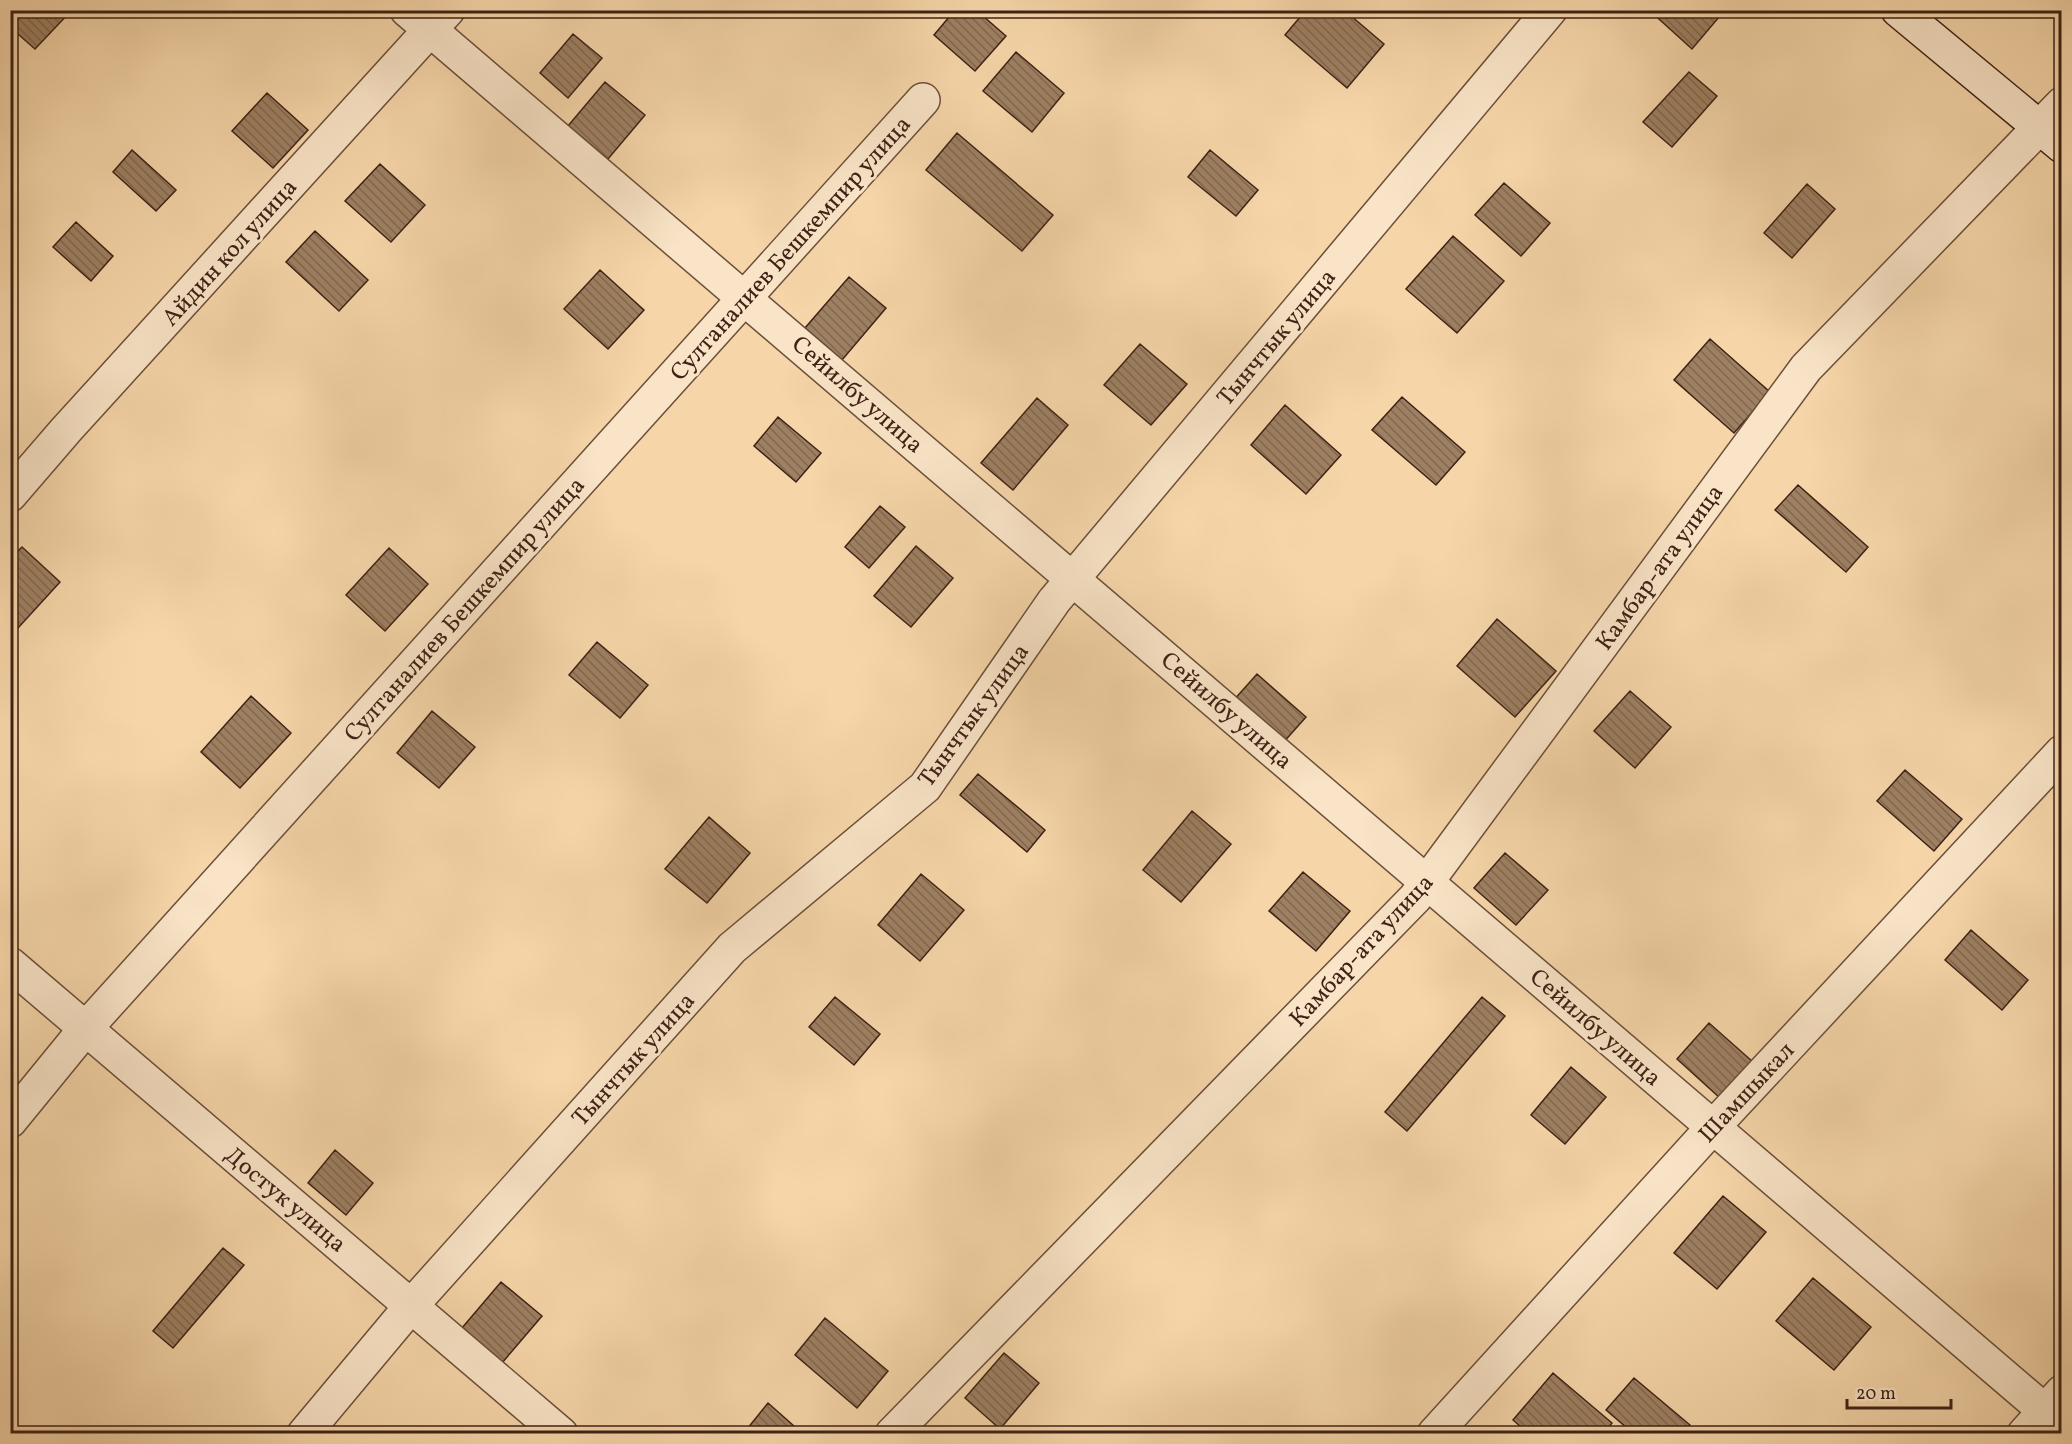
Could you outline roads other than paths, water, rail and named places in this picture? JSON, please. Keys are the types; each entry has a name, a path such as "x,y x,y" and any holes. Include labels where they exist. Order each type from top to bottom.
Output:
{"street":[{"name":"Тынчтык улица","path":"304,1434 411,1306 732,948 925,787 1054,601 1550,10"},
{"path":"1898,10 2050,137"},
{"name":"Сейилбу улица","path":"429,17 745,297 2043,1412"},
{"name":"Айдин кол улица","path":"10,495 429,17"},
{"name":"Султаналиев Бешкемпир улица","path":"10,1121 86,1028 922,100"},
{"name":"Камбар-ата улица","path":"892,1434 1414,898 1806,368 2050,137 2061,104"},
{"name":"Шамшыкал","path":"1434,1434 1713,1127 2061,752"},
{"name":"Достук улица","path":"10,964 561,1434"}]}
